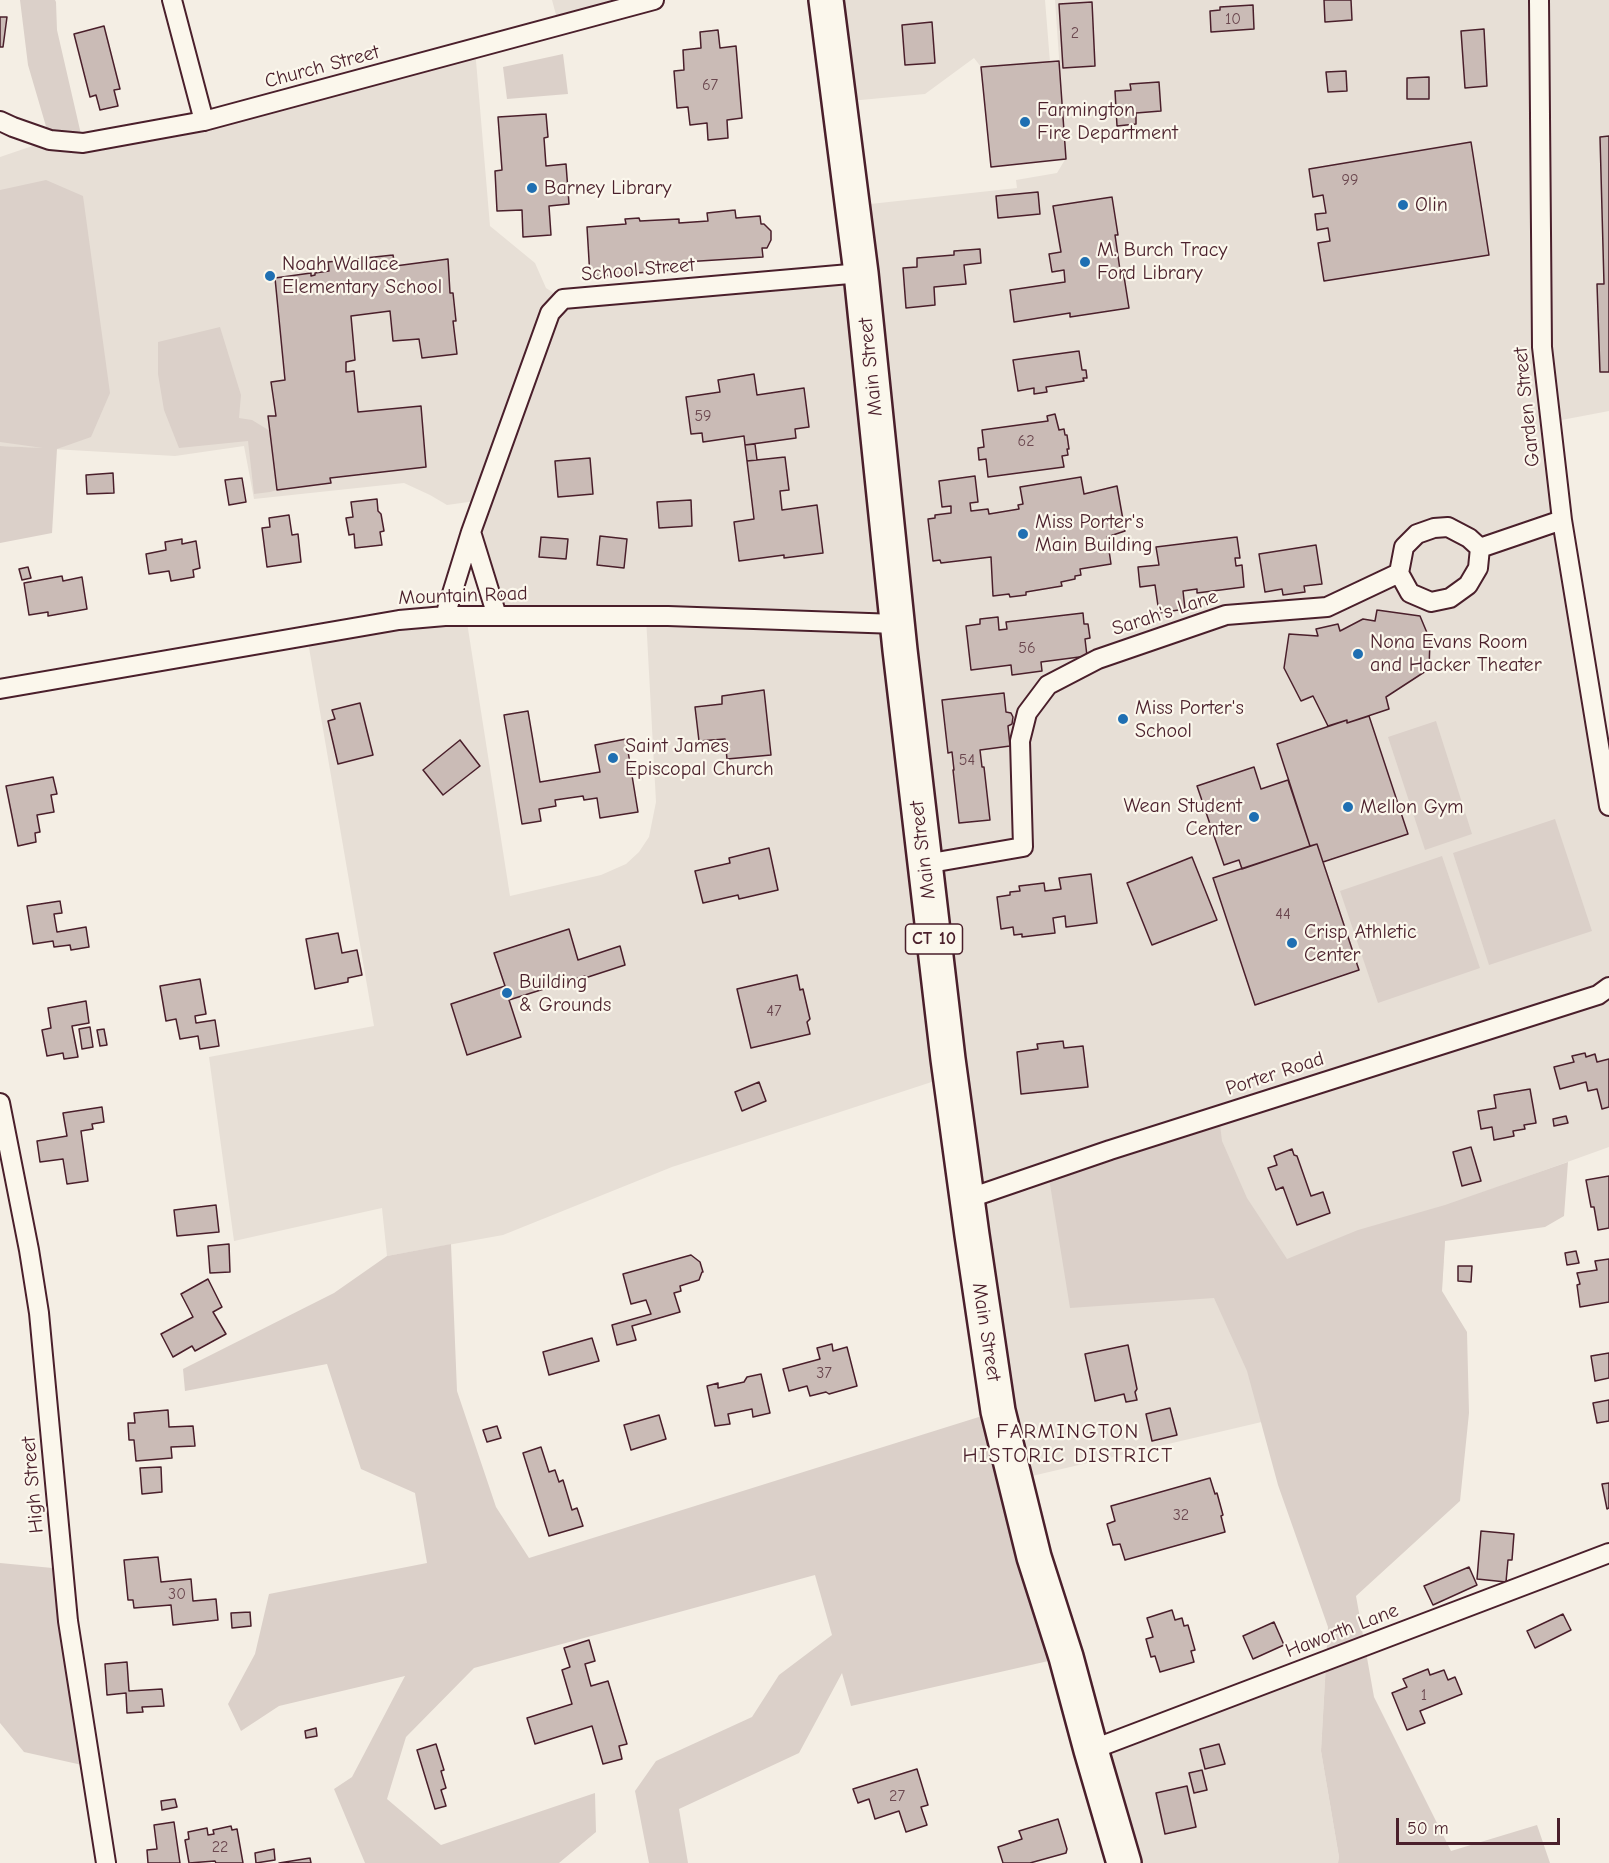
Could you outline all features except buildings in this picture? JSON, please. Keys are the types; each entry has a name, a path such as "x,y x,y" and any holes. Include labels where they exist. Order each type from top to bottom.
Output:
{"highway":[{"name":"Main Street","path":"826,0 861,273 924,864 967,1199 998,1411 1034,1557 1066,1657 1124,1863"}],"street":[{"path":"172,0 204,122"},
{"name":"Church Street","path":"0,121 13,128 50,140 83,143 204,122 654,0"},
{"name":"Garden Street","path":"1539,0 1542,347 1562,520 1609,806"},
{"name":"School Street","path":"445,616 471,532 550,313 563,299 861,273"},
{"path":"1480,548 1562,520"},
{"path":"1449,527 1469,538 1480,548 1478,568 1468,585 1450,598 1431,602 1410,593 1399,573 1404,547 1417,534 1434,528 1449,527"},
{"path":"471,532 497,616"},
{"name":"Sarah's Lane","path":"924,864 1023,847 1020,741 1027,713 1048,685 1098,659 1226,615 1327,606 1399,573"},
{"name":"Mountain Road","path":"0,689 399,620 445,616 668,616 897,624"},
{"name":"Porter Road","path":"967,1199 1110,1150 1605,994"},
{"name":"High Street","path":"0,1104 39,1313 68,1620 106,1863"},
{"name":"Haworth Lane","path":"1091,1750 1609,1553"}],"shaded area":[{"path":"20,0 55,0 56,2 57,30 83,143 50,140 28,65"},
{"path":"552,0 654,0 559,26"},
{"path":"826,0 1045,0 1050,62 981,67 974,58 925,94 839,102"},
{"name":"Miss Porter's School","path":"1055,0 1609,0 1609,411 1551,422 1609,806 1609,1147 1445,1206 1436,1381 1015,1480 950,1076 672,1167 503,1235 387,1256 382,1208 234,1241 209,1057 374,1026 307,636 466,616 510,896 601,875 626,864 639,852 649,837 656,802 646,617 497,616 471,532 483,500 447,505 404,483 254,499 244,446 175,456 0,446 0,157 50,140 83,143 475,49 490,226 535,263 546,288 563,299 860,273 852,206 1017,188 1016,180 1057,173 1066,158"},
{"path":"563,54 568,94 507,99 503,67"},
{"path":"46,180 83,196 110,393 91,437 57,449 52,533 0,543 0,446 43,448 0,442 0,190"},
{"path":"220,327 241,395 239,418 252,420 270,431 277,490 254,494 248,441 179,448 164,410 158,374 158,342"},
{"path":"1436,721 1472,834 1425,850 1388,737"},
{"path":"1555,819 1592,931 1489,965 1453,853"},
{"path":"1442,856 1480,968 1378,1003 1340,891"},
{"path":"1219,1116 1222,1141 1247,1198 1287,1259 1358,1230 1445,1205 1568,1162 1564,1216 1545,1227 1445,1241 1442,1291 1467,1332 1469,1413 1460,1501 1356,1596 1374,1697 1451,1851 1537,1825 1550,1863 1338,1863 1339,1857 1321,1751 1328,1627 1278,1485 1247,1371 1214,1298 1070,1308 1048,1172"},
{"path":"451,1244 457,1391 496,1507 529,1558 998,1411 1066,1657 851,1706 842,1673 799,1753 679,1809 688,1863 649,1863 635,1791 656,1761 752,1717 779,1675 832,1635 815,1575 474,1668 406,1737 387,1799 441,1845 595,1793 596,1832 559,1863 365,1863 334,1789 352,1777 405,1676 279,1706 241,1731 228,1704 255,1654 269,1594 427,1563 415,1493 361,1469 327,1364 185,1391 183,1369 334,1293 387,1256"},
{"path":"0,1563 63,1569 91,1767 24,1752 0,1723"},
{"path":"1326,1662 1321,1751 1339,1857 1338,1863 1124,1863 1091,1750"}],"place":[{"name":"Farmington Fire Department","path":"1025,122"},
{"name":"Barney Library","path":"532,188"},
{"name":"Olin","path":"1403,205"},
{"name":"M. Burch Tracy Ford Library","path":"1085,262"},
{"name":"Noah Wallace Elementary School","path":"270,276"},
{"name":"Miss Porter's Main Building","path":"1023,534"},
{"name":"Nona Evans Room and Hacker Theater","path":"1358,654"},
{"name":"Miss Porter's School","path":"1123,719"},
{"name":"Saint James Episcopal Church","path":"613,758"},
{"name":"Mellon Gym","path":"1348,807"},
{"name":"Wean Student Center","path":"1254,817"},
{"name":"Crisp Athletic Center","path":"1292,943"},
{"name":"Building & Grounds","path":"507,993"}],"district":[{"name":"FARMINGTON HISTORIC DISTRICT","path":"1068,1444"}]}
